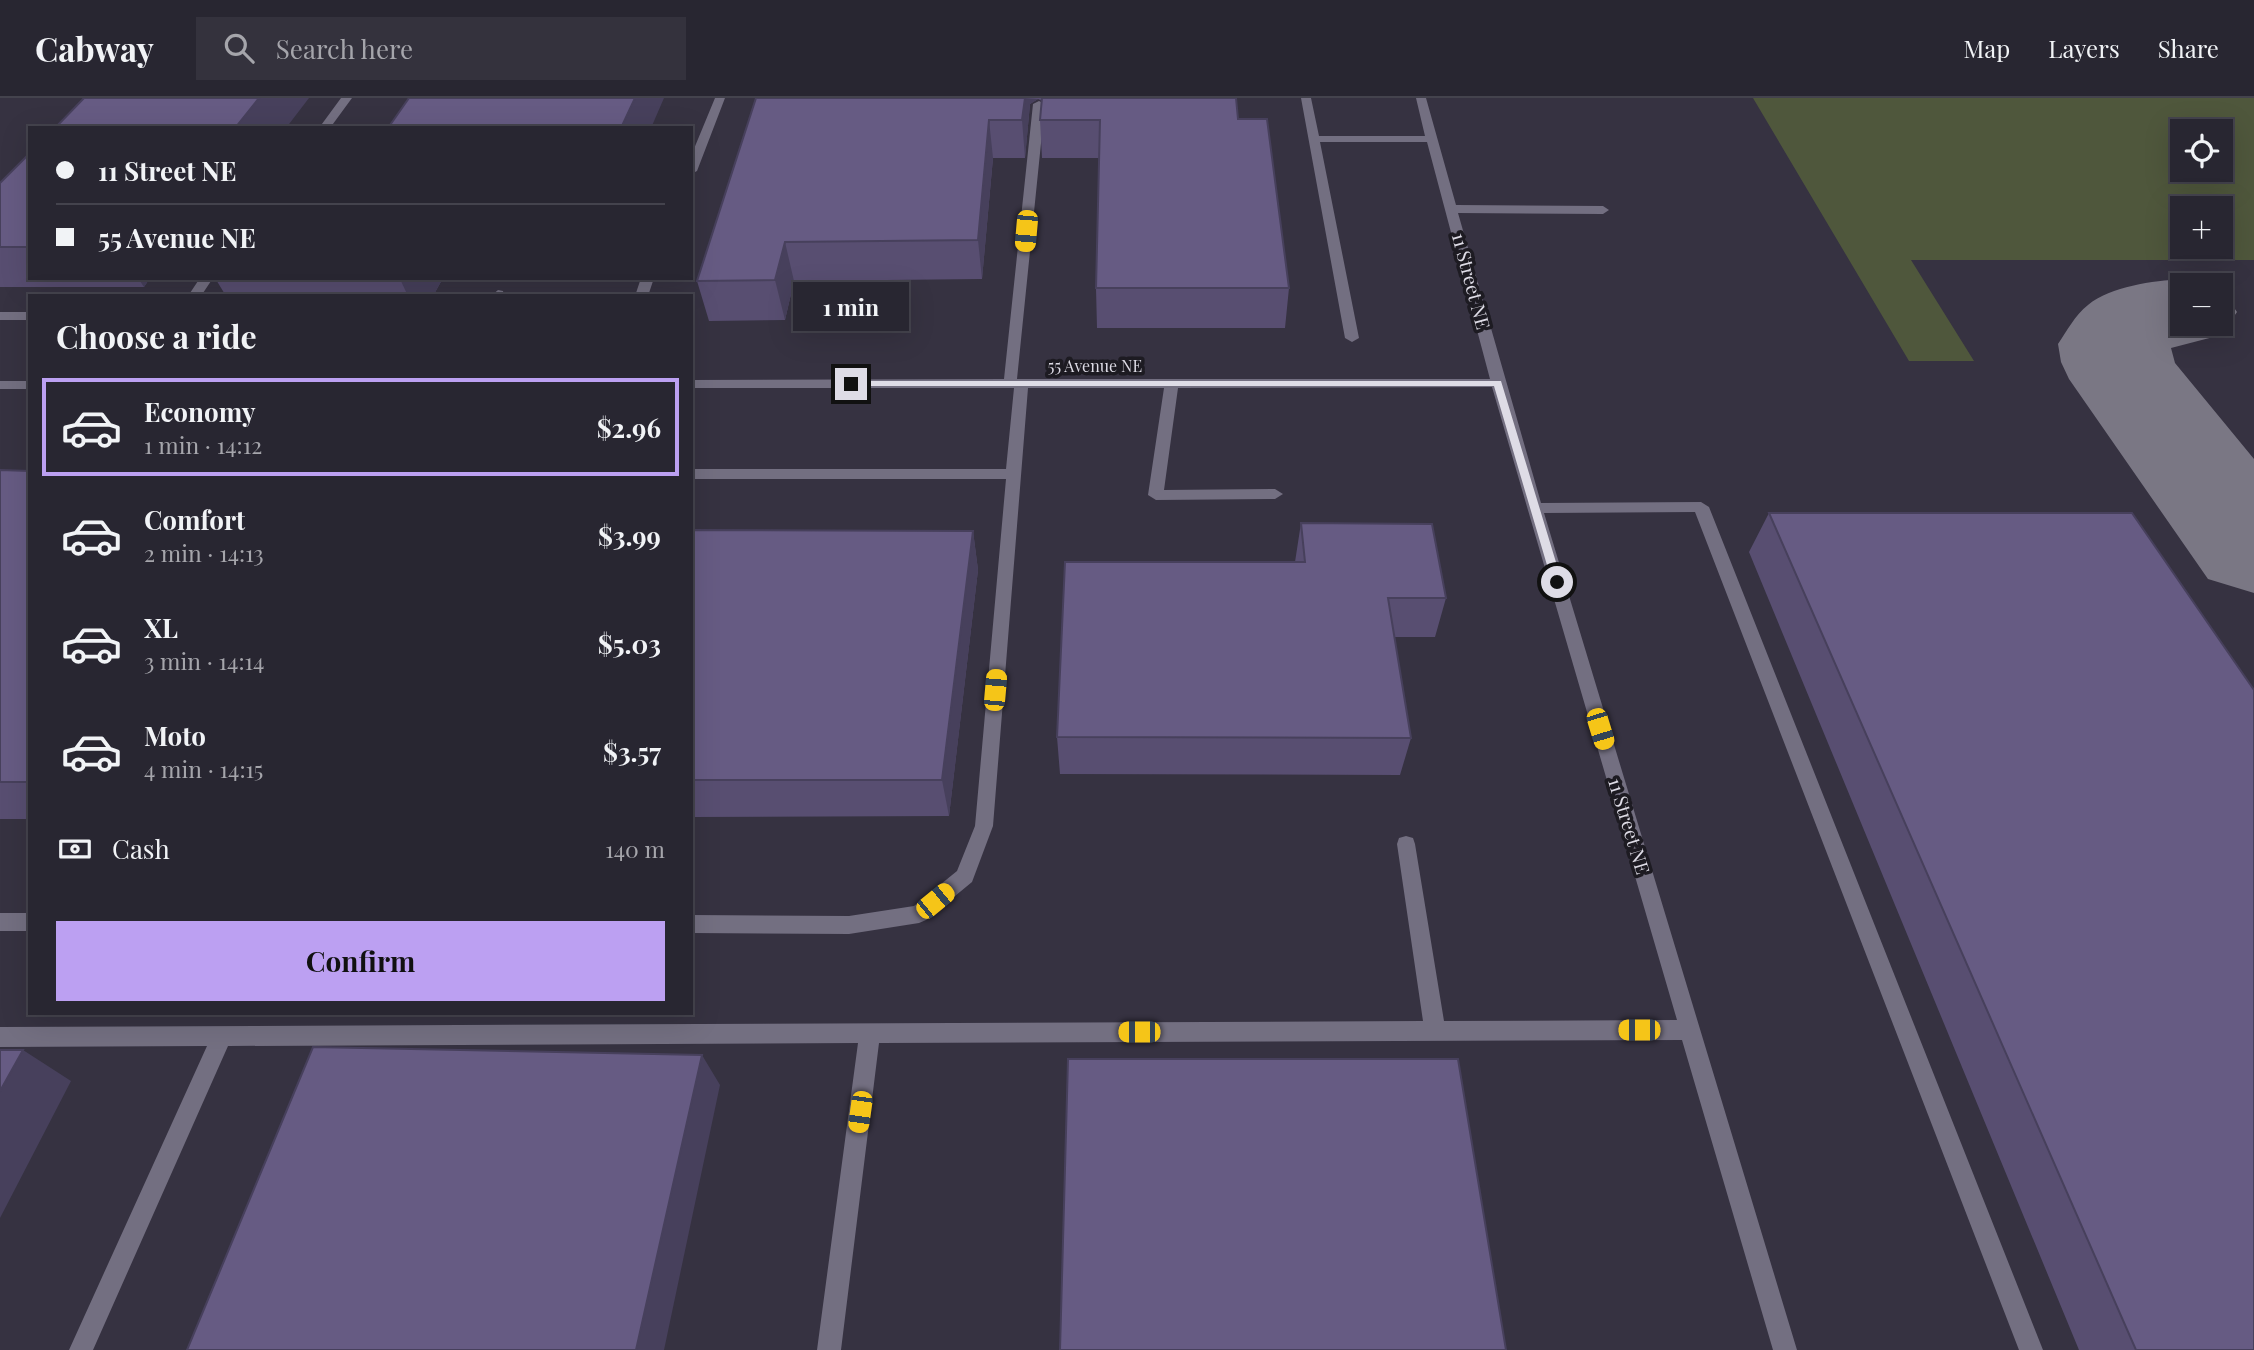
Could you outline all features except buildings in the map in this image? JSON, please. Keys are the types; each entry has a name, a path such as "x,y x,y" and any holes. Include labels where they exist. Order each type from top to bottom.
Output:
{"street":[{"path":"326,126 347,98"},
{"path":"693,165 720,98"},
{"path":"1306,98 1352,338"},
{"name":"11 Street NE","path":"1421,98 1498,383 1785,1350"},
{"path":"693,924 849,925 919,914 965,876 984,826 1013,474 1016,384 1039,104"},
{"path":"1313,139 1433,139"},
{"path":"1451,209 1603,210"},
{"path":"0,316 28,316"},
{"path":"1172,383 1156,495 1275,494"},
{"name":"55 Avenue NE","path":"693,384 1498,383"},
{"path":"0,386 28,385"},
{"path":"693,474 1013,474"},
{"path":"1535,508 1701,508 2031,1350"},
{"path":"1406,844 1435,1031"},
{"path":"0,922 28,922"},
{"path":"0,1037 1690,1030"},
{"path":"829,1350 870,1033"},
{"path":"81,1350 222,1036"}],"green space":[{"path":"1753,98 2254,98 2254,260 1911,260 1974,361 1909,361"}],"taxiway":[{"path":"2170,313 2143,319 2128,328 2114,344 2118,362 2127,379 2254,547"}],"route":[{"path":"851,384 1498,383 1557,582"}]}
